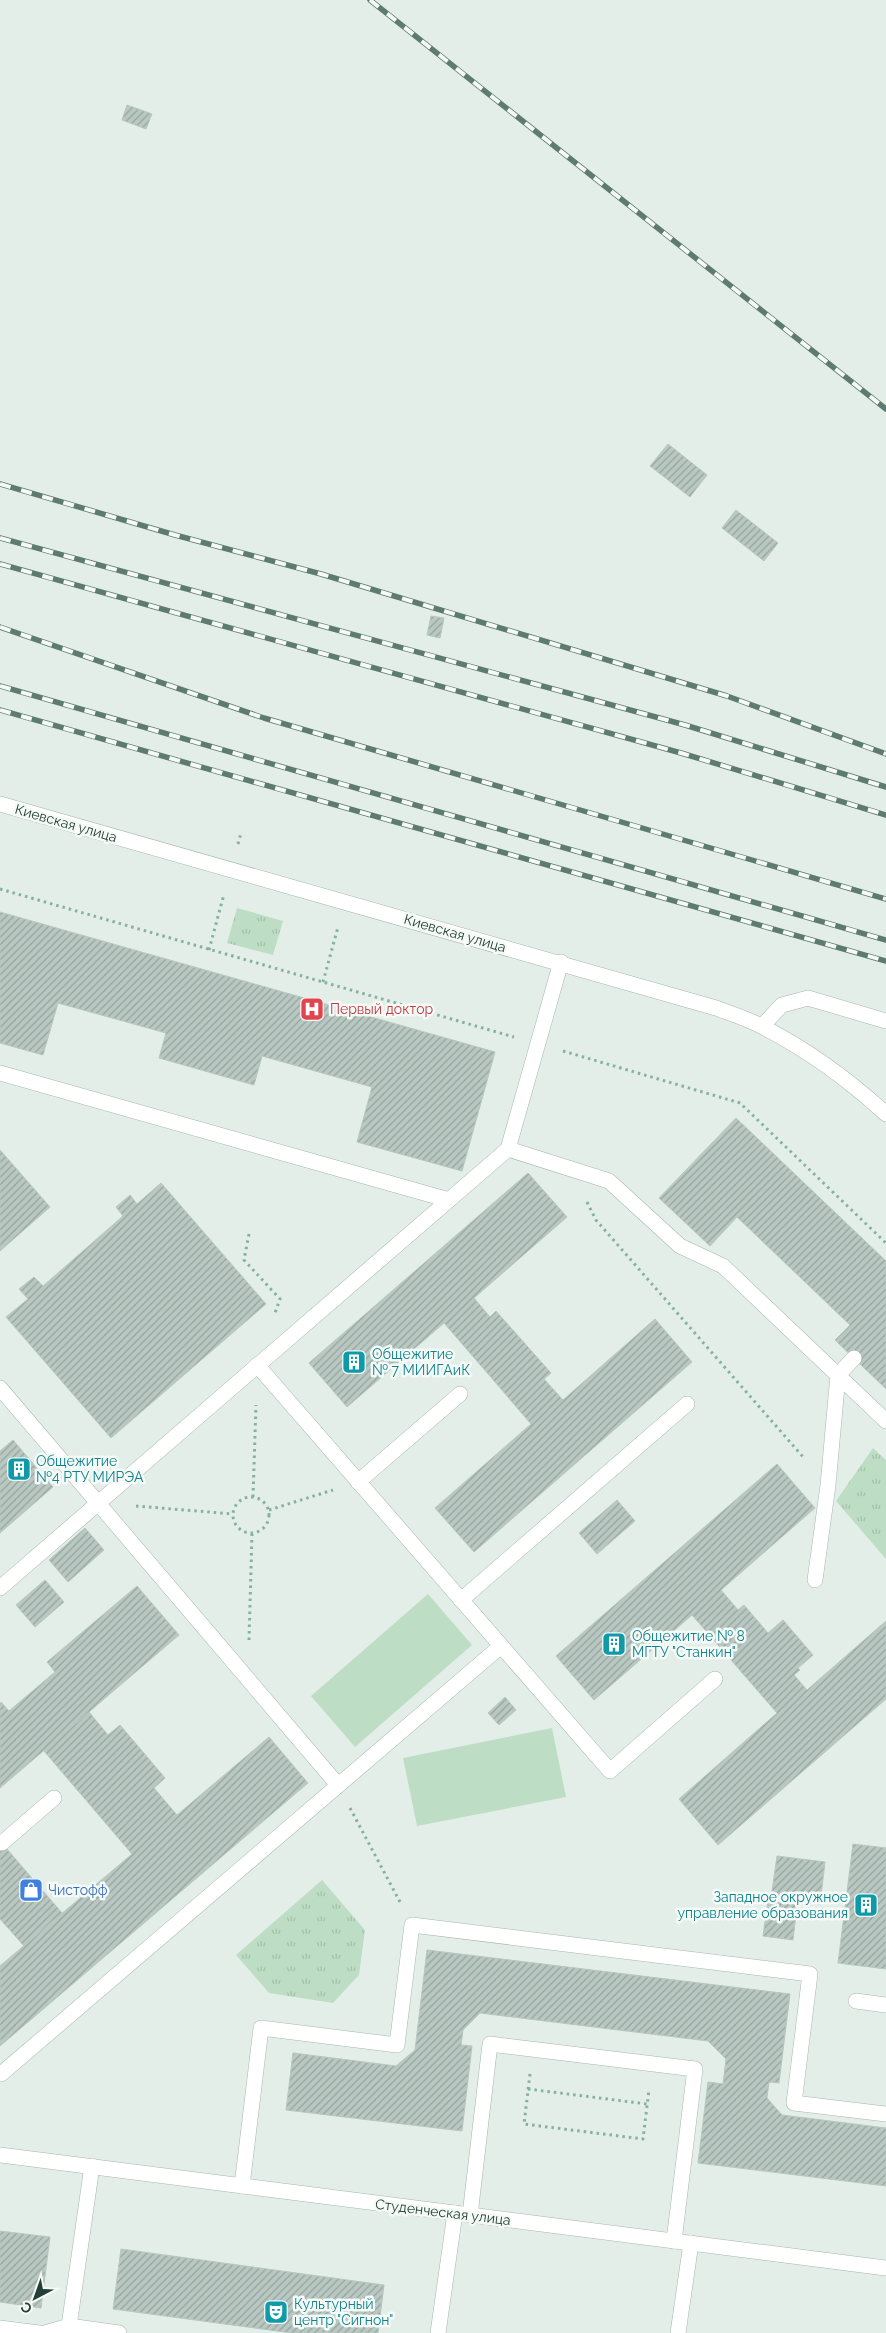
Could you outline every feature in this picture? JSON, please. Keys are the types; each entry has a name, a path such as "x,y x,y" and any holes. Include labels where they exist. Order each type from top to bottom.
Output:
{"street":[{"name":"Киевская улица","path":"0,804 561,962 716,1008 762,1026 839,1074 886,1114"},
{"path":"0,1588 508,1149 561,962"},
{"path":"762,1026 782,1005 808,998 886,1021"},
{"path":"0,1073 449,1200"},
{"path":"508,1149 609,1181 680,1246 723,1266 886,1420"},
{"path":"815,1580 828,1485 838,1375 854,1358"},
{"path":"257,1366 610,1771 715,1680"},
{"path":"0,1388 338,1785"},
{"path":"358,1482 460,1394"},
{"path":"461,1600 687,1404"},
{"path":"1,2074 501,1646"},
{"path":"2,1843 54,1798"},
{"path":"242,2186 262,2028 397,2045 412,1925 810,1974 794,2103 886,2114"},
{"path":"856,2001 886,2005"},
{"path":"438,2333 463,2214 490,2044 695,2069 674,2241"},
{"name":"Студенческая улица","path":"0,2155 886,2268"},
{"path":"69,2330 92,2166"},
{"path":"678,2333 691,2243"},
{"path":"0,2328 39,2333"},
{"path":"45,2333 69,2330 119,2333"}],"path":[{"path":"209,950 227,884"},
{"path":"0,889 740,1103 886,1243"},
{"path":"323,982 339,926"},
{"path":"572,1169 596,1220 828,1485"},
{"path":"249,1234 244,1260 280,1299 274,1317"},
{"path":"253,1497 257,1366"},
{"path":"269,1510 358,1482"},
{"path":"247,1497 253,1497 265,1502 269,1510 269,1521 264,1529 252,1534 245,1533 238,1528 233,1514 239,1501 247,1497"},
{"path":"98,1503 233,1514"},
{"path":"247,1678 252,1534"},
{"path":"338,1785 412,1925"},
{"path":"533,2050 524,2124 623,2136 643,2138 652,2064"},
{"path":"528,2089 648,2104"}],"green space":[{"path":"237,908 283,921 273,955 227,943"},
{"path":"873,1448 886,1460 886,1559 836,1501"},
{"path":"428,1594 472,1645 355,1747 311,1696"},
{"path":"552,1728 566,1797 417,1826 403,1758"},
{"path":"322,1880 365,1930 359,1975 333,2003 269,1993 236,1955"}],"building":[{"path":"127,105 152,114 146,129 122,120"},
{"path":"668,444 707,475 690,497 650,466"},
{"path":"736,510 778,543 764,561 722,528"},
{"path":"431,616 444,618 440,638 427,635"},
{"path":"0,912 495,1052 462,1171 357,1142 372,1087 262,1056 254,1085 159,1058 166,1033 58,1003 43,1055 0,1043"},
{"path":"736,1118 886,1261 886,1389 835,1340 850,1325 737,1217 710,1246 659,1198"},
{"path":"0,1150 50,1207 0,1251"},
{"name":"Общежитие № 7 МИИГАиК","path":"528,1173 567,1217 474,1298 490,1317 496,1311 551,1373 544,1379 563,1400 655,1319 692,1362 474,1552 435,1508 531,1424 444,1323 347,1407 309,1363"},
{"path":"161,1183 266,1304 111,1438 6,1317 28,1299 19,1289 34,1277 43,1286 123,1216 116,1207 130,1195 137,1204"},
{"name":"Общежитие №4 РТУ МИРЭА","path":"13,1440 53,1487 0,1533 0,1451"},
{"name":"Общежитие № 8 МГТУ \"Станкин\"","path":"777,1464 815,1508 721,1590 738,1610 744,1605 768,1633 783,1620 813,1655 798,1668 800,1670 794,1675 807,1690 886,1621 886,1699 718,1845 679,1799 777,1713 692,1615 594,1700 556,1656"},
{"path":"617,1500 635,1521 597,1554 579,1533"},
{"path":"85,1528 104,1550 68,1582 49,1560"},
{"path":"45,1580 64,1602 35,1627 16,1605"},
{"path":"137,1586 179,1635 0,1788 1,1702 9,1711 55,1672 47,1662"},
{"path":"505,1697 516,1710 499,1725 488,1713"},
{"path":"89,1712 108,1735 120,1725 165,1778 154,1788 177,1815 269,1737 308,1783 0,2046 0,1966 132,1854 44,1751"},
{"path":"0,1841 62,1913 24,1946 0,1919"},
{"name":"Западное окружное управление образования","path":"853,1844 886,1848 886,1969 838,1963"},
{"path":"777,1856 825,1862 820,1904 771,1898"},
{"path":"768,1901 797,1905 793,1940 763,1936"},
{"path":"427,1950 790,1994 779,2083 769,2082 767,2098 782,2115 886,2128 886,2186 698,2163 708,2082 723,2084 726,2059 708,2041 480,2013 463,2030 461,2045 472,2046 462,2131 286,2110 293,2053 396,2066 415,2050"},
{"path":"0,2231 50,2237 41,2308 0,2302"},
{"path":"121,2249 384,2285 378,2333 292,2333 113,2309"}],"railway":[{"path":"370,0 886,409"},
{"path":"0,484 175,535 321,574 727,696 886,754"},
{"path":"0,538 685,725 886,787"},
{"path":"0,564 681,753 886,815"},
{"path":"0,627 264,718 886,899"},
{"path":"0,686 886,940"},
{"path":"0,710 886,961"}],"place":[{"name":"Первый доктор","path":"312,1009"},
{"name":"Общежитие № 7 МИИГАиК","path":"354,1362"},
{"name":"Общежитие №4 РТУ МИРЭА","path":"19,1469"},
{"name":"Общежитие № 8 МГТУ \"Станкин\"","path":"614,1644"},
{"name":"Чистофф","path":"31,1890"},
{"name":"Западное окружное управление образования","path":"866,1905"},
{"name":"Культурный центр \"Сигнон\"","path":"276,2312"}]}
